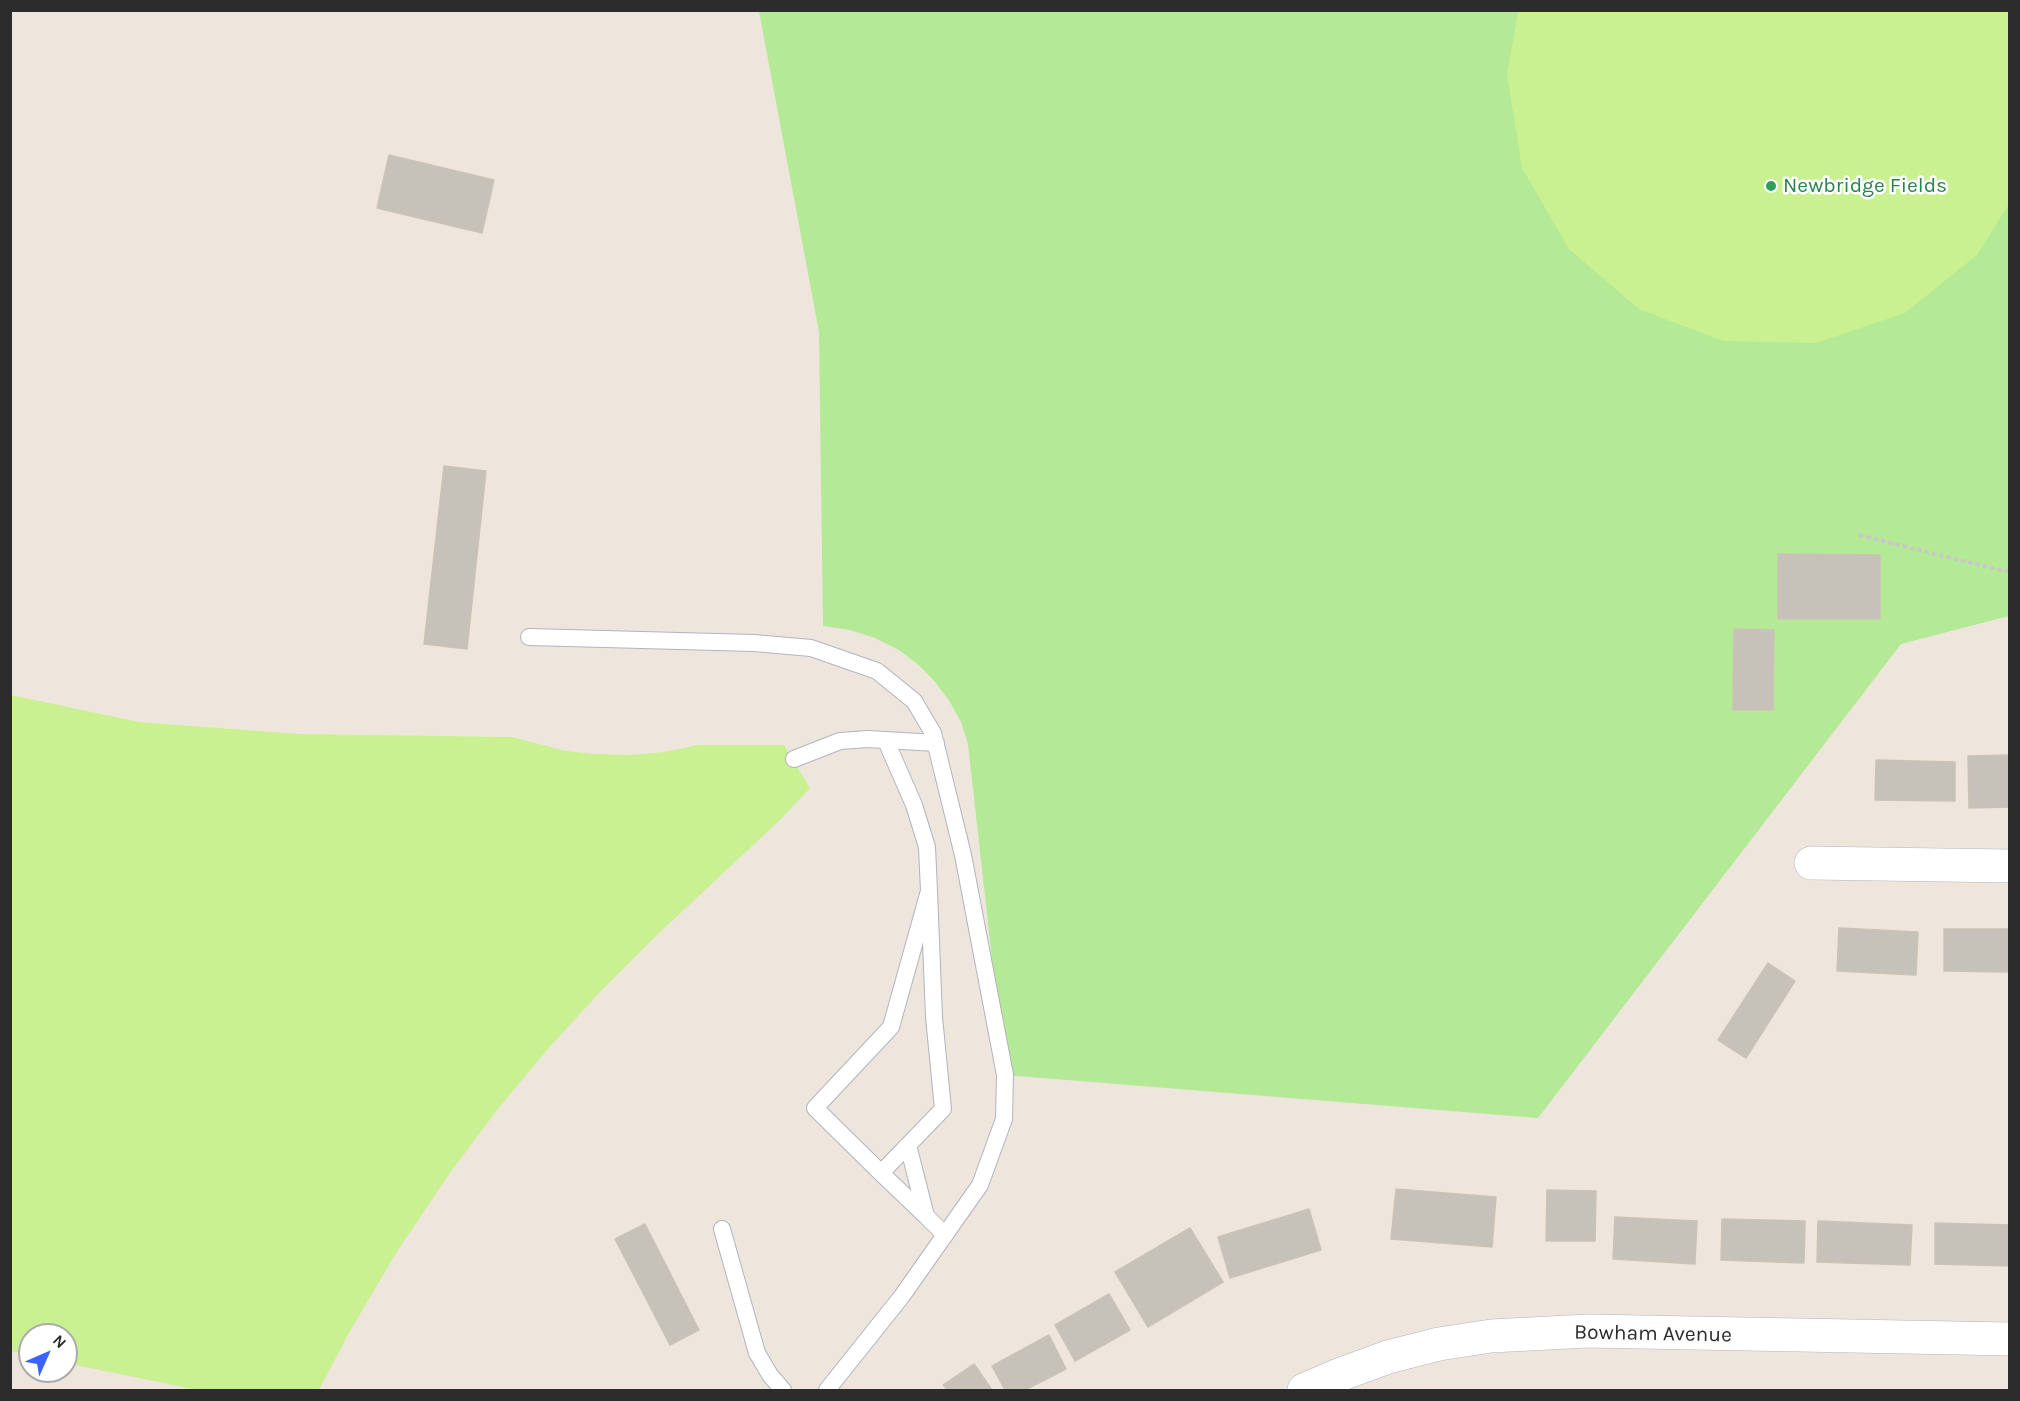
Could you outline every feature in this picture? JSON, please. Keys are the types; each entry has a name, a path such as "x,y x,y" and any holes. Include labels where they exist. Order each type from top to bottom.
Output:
{"street":[{"path":"1811,863 2010,866"},
{"name":"Bowham Avenue","path":"1304,1390 1388,1358 1439,1344 1491,1336 1588,1331 2010,1339"}],"lane":[{"path":"529,637 754,643 811,648 876,671 914,701 933,733 963,855 1005,1075 1004,1119 980,1185 902,1296 827,1390"},
{"path":"794,759 840,741 936,743"},
{"path":"881,1173 943,1109 934,1017 927,847 914,805 886,741"},
{"path":"929,891 891,1027 815,1108 945,1235"},
{"path":"908,1145 926,1216"},
{"path":"722,1229 757,1353 770,1375 783,1390"}],"path":[{"path":"1859,535 2004,571 2010,570"}],"green space":[{"name":"Newbridge Fields","path":"759,11 2009,11 2009,616 1901,644 1538,1118 1005,1075 968,744 961,722 936,683 920,666 899,650 875,638 850,630 823,626 819,332"},
{"name":"Newbridge Fields","path":"1518,11 2009,11 2009,204 1977,255 1905,313 1816,343 1723,341 1639,309 1569,249 1522,168 1507,75"},
{"path":"11,695 139,722 300,734 512,737 566,751 594,754 629,755 664,752 698,745 784,745 810,788 780,820 600,992 497,1110 450,1173 398,1250 350,1331 319,1390 197,1390 78,1365 78,1323 18,1323 18,1352 11,1351"}],"building":[{"path":"389,155 494,180 482,233 377,208"},
{"path":"444,466 486,471 467,649 424,644"},
{"path":"1778,554 1880,555 1880,619 1778,619"},
{"path":"1734,629 1774,630 1773,710 1733,710"},
{"path":"2010,755 2010,807 1969,808 1968,756"},
{"path":"1876,760 1955,762 1955,801 1875,800"},
{"path":"1839,928 1918,932 1916,975 1837,971"},
{"path":"1944,929 2010,929 2010,972 1944,971"},
{"path":"1768,963 1795,981 1746,1058 1718,1040"},
{"path":"1396,1189 1496,1197 1492,1247 1391,1239"},
{"path":"1547,1190 1596,1191 1595,1241 1546,1241"},
{"path":"1309,1209 1321,1250 1230,1278 1218,1237"},
{"path":"1615,1217 1697,1221 1695,1264 1613,1259"},
{"path":"1722,1219 1805,1221 1804,1263 1721,1260"},
{"path":"1818,1221 1912,1225 1910,1265 1817,1262"},
{"path":"1935,1223 2010,1225 2010,1266 1935,1264"},
{"path":"645,1224 699,1330 670,1345 615,1239"},
{"path":"1190,1228 1223,1282 1148,1327 1115,1272"},
{"path":"1109,1294 1130,1330 1075,1361 1055,1325"},
{"path":"1049,1335 1066,1369 1025,1390 1005,1390 992,1366"},
{"path":"974,1364 992,1390 948,1390 943,1385"}],"place":[{"name":"Newbridge Fields","path":"1771,186"}]}
